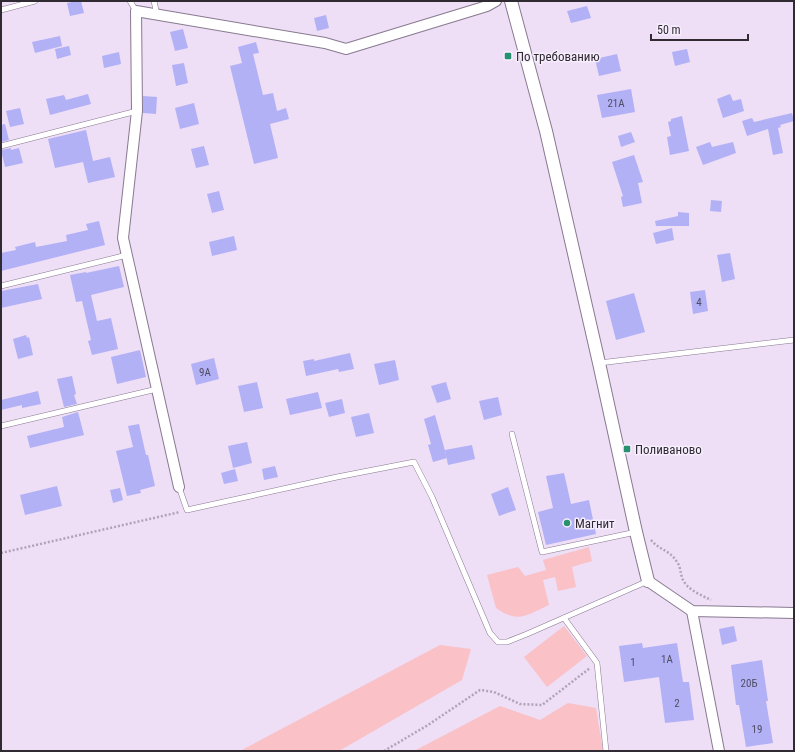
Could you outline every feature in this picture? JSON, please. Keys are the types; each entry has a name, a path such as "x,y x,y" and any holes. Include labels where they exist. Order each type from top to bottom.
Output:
{"street":[{"path":"179,487 123,238 137,111 136,11 325,43 346,49 487,6 496,1"},
{"path":"511,1 547,139 648,581 692,611 794,614"},
{"path":"692,611 719,751"}],"lane":[{"path":"1,10 35,1"},
{"path":"130,1 136,11"},
{"path":"154,1 157,15"},
{"path":"1,146 137,111"},
{"path":"1,286 127,255"},
{"path":"599,363 794,340"},
{"path":"1,426 157,389"},
{"path":"512,434 542,552 636,532"},
{"path":"179,487 187,510 337,477 414,462 432,497 490,633 498,642 507,642 648,581"},
{"path":"564,618 597,663 606,751"}],"path":[{"path":"1,553 187,510"},
{"path":"648,536 656,546 668,551 678,562 683,580 691,589 713,601"},
{"path":"384,751 428,725 480,690 494,692 520,704 542,705 597,663"}],"shaded area":[{"path":"589,547 592,561 572,567 576,587 558,591 555,577 543,580 549,605 528,615 517,617 510,616 496,608 487,575 518,567 525,576 546,570 543,560"},
{"path":"564,626 587,656 547,687 524,657"},
{"path":"440,645 471,649 462,680 339,751 240,751"},
{"path":"568,703 596,708 603,751 414,751 500,706 540,720"}],"building":[{"path":"81,1 84,13 70,16 67,3"},
{"path":"587,6 591,18 571,23 567,11"},
{"path":"326,15 329,28 317,31 314,18"},
{"path":"183,29 188,48 175,51 170,32"},
{"path":"60,36 62,46 35,53 32,42"},
{"path":"256,42 259,53 253,54 263,95 273,93 277,111 286,108 289,119 270,124 278,158 254,164 230,66 242,63 238,47"},
{"path":"69,46 71,55 57,59 55,49"},
{"path":"687,49 690,62 675,66 672,52"},
{"path":"119,52 121,64 104,68 102,56"},
{"path":"617,54 621,71 599,76 595,59"},
{"path":"184,63 188,83 176,86 172,65"},
{"path":"631,89 635,112 602,118 597,95"},
{"path":"88,94 91,104 50,115 46,99 64,95 66,100"},
{"path":"730,94 733,101 741,99 744,111 723,118 717,99"},
{"path":"143,96 157,97 156,114 143,113"},
{"path":"194,103 199,124 180,129 175,108"},
{"path":"20,108 24,124 10,127 6,111"},
{"path":"792,113 794,121 780,125 781,127 778,128 783,153 773,155 768,129 747,136 742,121 752,118 754,122"},
{"path":"682,116 689,151 670,155 667,137 671,136 668,122 671,121 671,119"},
{"path":"5,124 9,140 1,142 1,125"},
{"path":"86,130 93,161 110,157 115,177 88,183 83,162 55,168 48,139"},
{"path":"631,132 635,142 621,147 618,136"},
{"path":"710,142 712,147 733,142 736,153 703,165 696,147"},
{"path":"204,146 209,165 196,168 191,149"},
{"path":"11,148 11,150 19,148 23,163 5,167 1,150"},
{"path":"634,155 643,182 638,183 642,203 623,207 621,197 623,196 612,162"},
{"path":"219,191 224,210 212,213 207,194"},
{"path":"711,200 722,201 721,212 710,211"},
{"path":"678,212 689,213 689,226 656,226 655,221 678,216"},
{"path":"99,221 105,245 1,271 1,253 16,250 15,247 35,242 36,247 67,241 66,235 88,230 86,224"},
{"path":"672,228 674,240 656,244 653,233"},
{"path":"234,236 237,250 212,256 209,242"},
{"path":"730,253 735,279 722,282 717,255"},
{"path":"119,266 124,287 91,295 97,321 111,318 118,349 92,355 88,341 91,340 82,301 76,302 70,275"},
{"path":"38,284 42,299 1,308 1,291"},
{"path":"705,290 708,311 693,314 690,292"},
{"path":"634,293 645,332 616,340 606,301"},
{"path":"26,335 27,338 29,337 33,355 18,359 13,339"},
{"path":"140,350 146,377 117,384 111,357"},
{"path":"350,353 354,369 339,372 338,369 306,376 303,361 314,359 314,361"},
{"path":"214,358 219,379 196,385 191,364"},
{"path":"395,360 399,380 379,385 374,364"},
{"path":"72,376 76,394 74,395 77,404 64,407 57,379"},
{"path":"257,382 263,408 244,412 238,386"},
{"path":"446,382 451,399 437,403 431,386"},
{"path":"38,391 41,404 22,408 22,405 1,410 1,400"},
{"path":"318,392 322,408 290,415 286,399"},
{"path":"498,397 502,415 484,420 479,401"},
{"path":"342,399 345,413 329,417 325,403"},
{"path":"78,412 84,435 30,448 27,436 64,427 62,417"},
{"path":"369,413 374,433 356,437 351,417"},
{"path":"435,415 447,458 433,462 428,445 431,444 424,419"},
{"path":"139,424 155,486 140,490 141,493 127,496 116,451 133,447 128,426"},
{"path":"247,442 252,463 233,468 228,446"},
{"path":"472,445 475,459 448,465 445,450"},
{"path":"275,466 278,477 264,480 262,469"},
{"path":"235,469 238,481 224,484 221,473"},
{"name":"Магнит","path":"564,473 571,504 589,500 596,534 546,545 538,512 553,508 546,476"},
{"path":"57,486 62,506 25,515 20,495"},
{"path":"508,487 516,510 499,516 491,494"},
{"path":"120,488 123,500 113,503 110,490"},
{"path":"734,626 737,641 722,645 719,629"},
{"path":"642,643 643,648 677,643 683,682 689,682 694,720 665,723 659,677 624,682 619,646"},
{"path":"762,660 768,701 766,701 773,743 746,747 739,705 736,705 731,665"}],"place":[{"name":"По требованию","path":"508,56"},
{"name":"Поливаново","path":"627,449"},
{"name":"Магнит","path":"567,523"}]}
